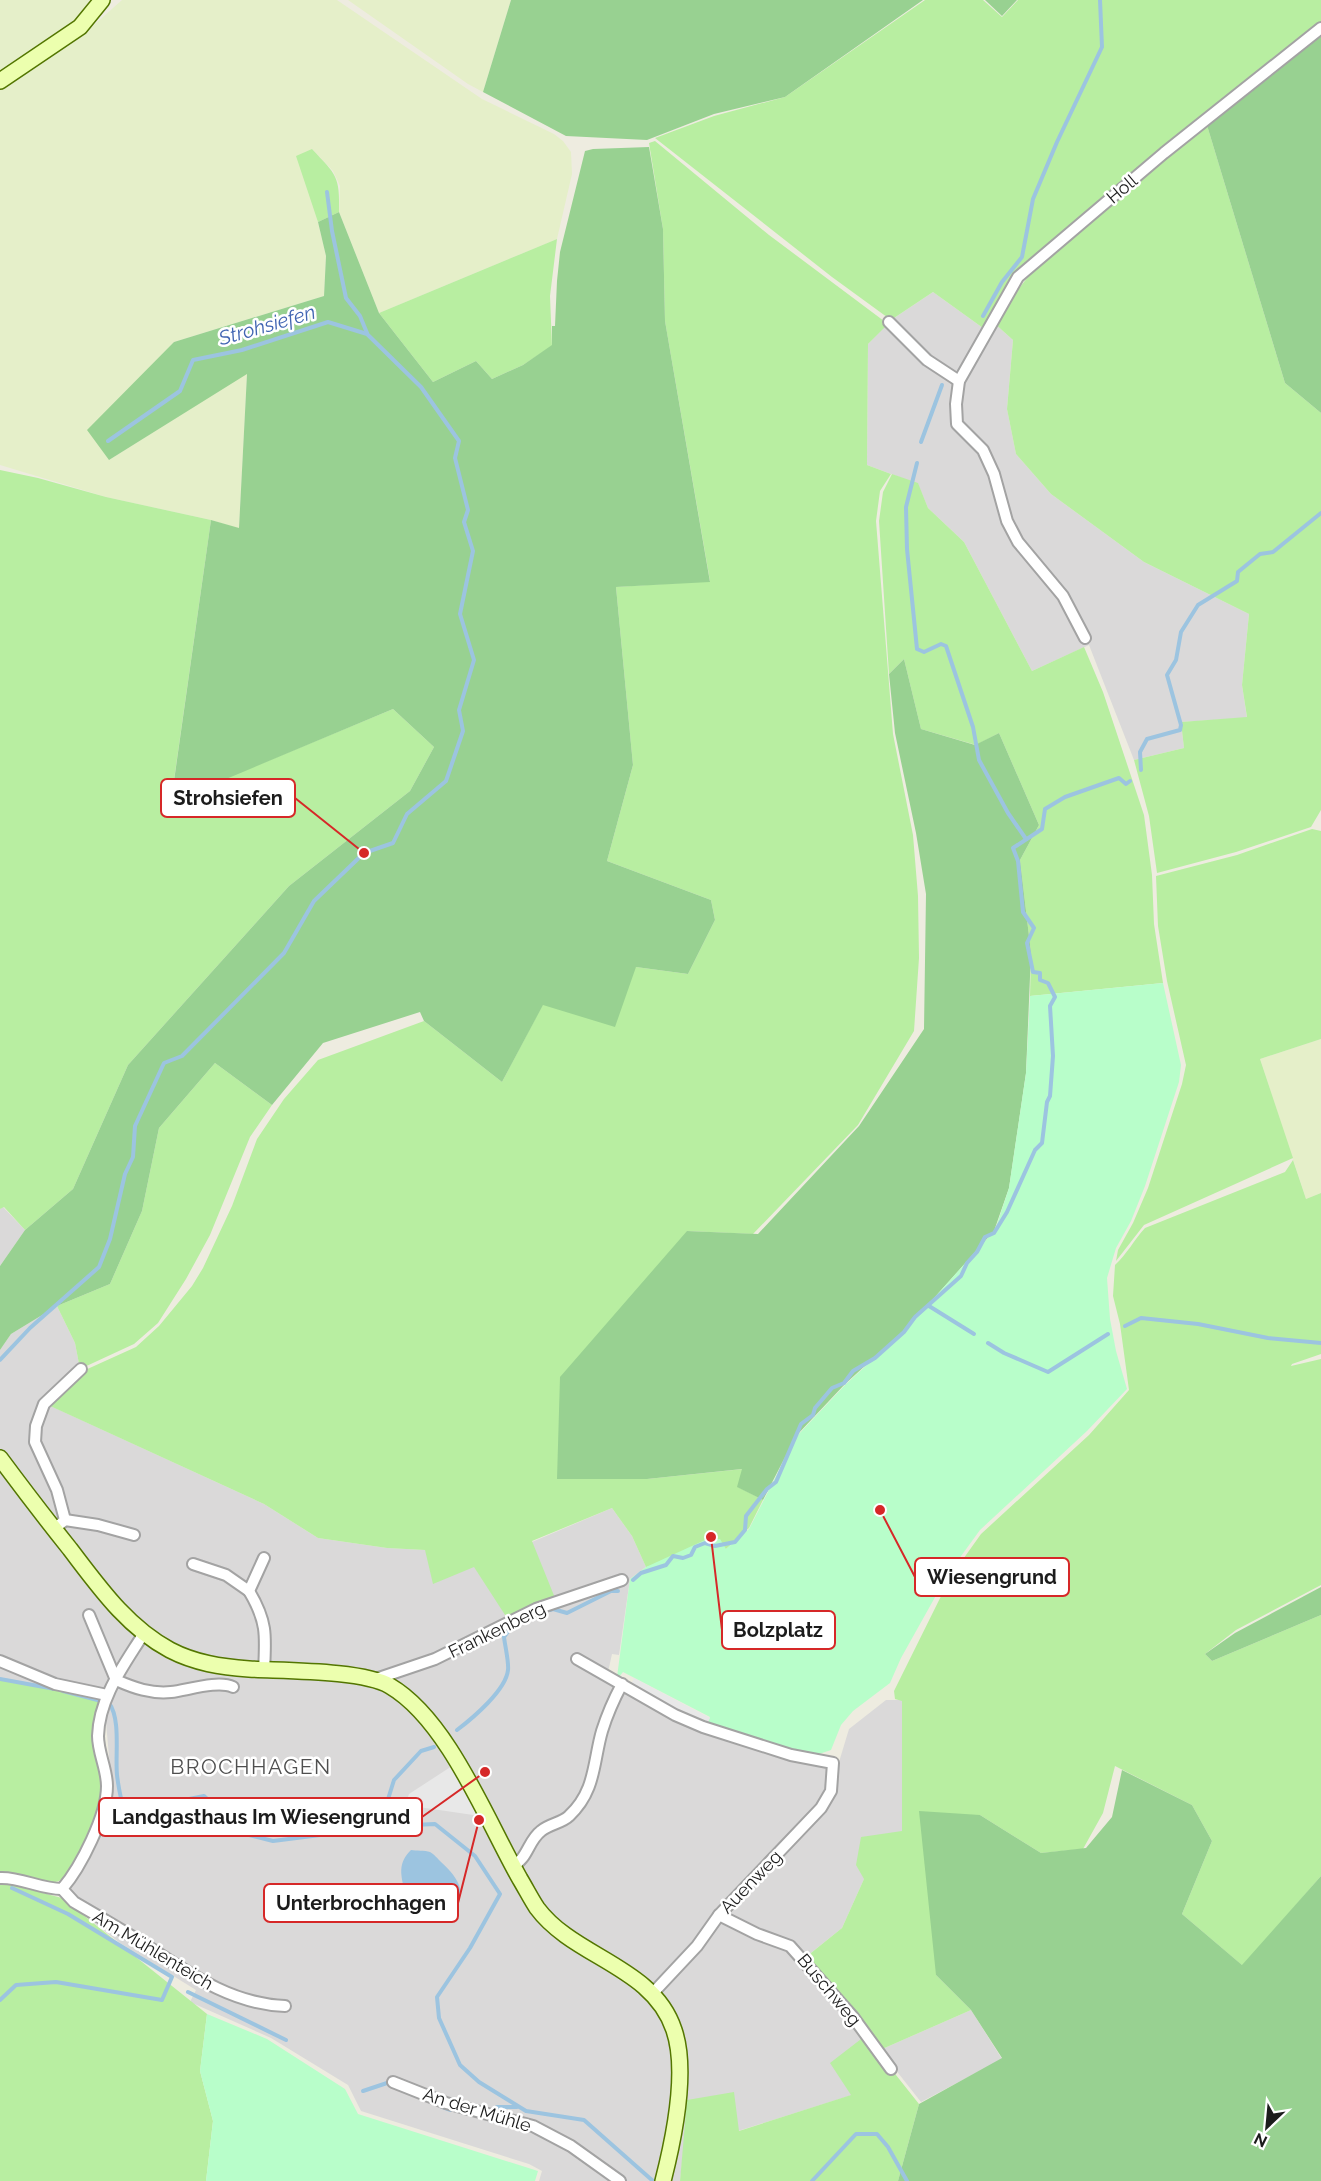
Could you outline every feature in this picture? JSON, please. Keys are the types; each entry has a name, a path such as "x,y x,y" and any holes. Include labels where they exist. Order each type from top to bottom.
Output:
{"main road":[{"path":"0,81 80,27 102,0"},
{"path":"0,1458 59,1524 115,1607 144,1633 168,1649 195,1661 222,1667 345,1675 372,1680 387,1684 411,1700 422,1711 460,1767 537,1909 559,1930 630,1976 652,1994 671,2022 680,2049 681,2070 665,2176"}],"street":[{"name":"Holl","path":"1084,638 1063,596 1018,542 1006,521 994,474 983,450 957,424 956,404 959,381 1018,277 1164,153 1321,28"},
{"path":"889,322 927,360 959,381"},
{"path":"81,1369 44,1404 36,1426 35,1442 57,1490 59,1524 98,1525 134,1535"},
{"path":"249,1591 264,1558"},
{"path":"194,1564 226,1575 249,1591 261,1610 265,1627 264,1670"},
{"name":"Frankenberg","path":"372,1680 435,1659 536,1609 622,1580"},
{"path":"89,1616 116,1680 140,1691 169,1693 222,1684 233,1687"},
{"path":"0,1878 62,1889 72,1877 86,1852 105,1803 107,1784 98,1736 107,1695 144,1633"},
{"path":"513,1866 524,1857 534,1838 541,1831 570,1815 594,1776 602,1732 622,1684 577,1659"},
{"path":"0,1661 56,1684 107,1695"},
{"name":"Auenweg","path":"622,1684 703,1727 791,1755 833,1763 831,1791 821,1808 719,1915 698,1946 652,1994"},
{"name":"Am Mühlenteich","path":"62,1889 74,1902 208,1986 245,2001 267,2006 285,2006"},
{"name":"Buschweg","path":"719,1915 757,1934 790,1946 853,2017 891,2069"},
{"name":"An der Mühle","path":"393,2082 446,2103 533,2126 571,2146 620,2181"}],"shaded area":[{"path":"933,292 983,328 988,330 993,322 1013,340 1007,409 1016,454 1051,494 1144,562 1249,614 1242,685 1247,718 1181,722 1184,748 1134,760 1089,645 1032,671 964,542 928,508 918,484 867,465 868,344 891,320"},
{"path":"3,1207 25,1230 0,1266 0,1209"},
{"path":"57,1306 75,1343 80,1369 44,1403 264,1504 318,1538 387,1548 425,1550 532,1542 612,1508 632,1536 646,1567 630,1579 619,1655 612,1654 606,1681 745,1746 792,1761 826,1766 839,1762 849,1729 886,1700 902,1700 902,1831 864,1879 842,1928 802,1960 865,2036 852,2095 738,2131 683,2154 680,2181 539,2181 542,2171 529,2164 361,2111 348,2085 271,2038 190,2002 196,1990 120,1943 62,1898 74,1879 111,1779 105,1711 110,1698 0,1679 0,1350 11,1334"},
{"path":"634,1678 710,1718 707,1724 677,1711 631,1685"},
{"path":"452,1766 480,1816 405,1805 409,1794"},
{"path":"971,2010 1002,2059 921,2102 880,2050"}],"green space":[{"path":"0,0 90,0 74,22 0,75"},
{"path":"122,0 337,0 482,99 554,134 571,152 572,174 557,239 379,313 339,212 340,186 333,171 312,149 318,222 326,256 324,296 174,342 109,460 247,373 239,529 211,520 106,497 0,465 0,89 86,32"},
{"path":"348,0 511,0 483,92 468,84"},
{"path":"511,0 923,0 785,97 714,114 647,140 566,136 483,92"},
{"path":"925,0 983,0 1002,17 1018,0 1321,0 1321,22 1207,112 1015,272 983,328 933,292 891,320 832,277 655,138 714,116 785,97"},
{"path":"985,0 1017,0 1002,16"},
{"path":"1321,34 1321,413 1285,383 1206,122"},
{"path":"1206,122 1285,383 1321,413 1321,810 1311,827 1236,852 1157,873 1149,816 1134,760 1184,748 1181,722 1247,717 1242,685 1249,614 1144,562 1051,494 1016,454 1007,409 1013,340 993,322 1031,273"},
{"path":"655,141 769,235 888,324 868,344 867,465 891,474 880,491 876,521 893,734 913,835 918,896 919,958 914,1031 858,1125 753,1234 687,1231 647,1479 743,1469 738,1487 763,1500 749,1528 725,1550 646,1567 632,1536 612,1508 532,1541 555,1598 507,1618 474,1567 433,1584 425,1550 387,1548 318,1538 264,1504 48,1405 83,1371 136,1347 159,1326 192,1286 232,1206 257,1139 284,1099 318,1060 424,1021 502,1082 543,1004 636,967 688,974 715,920 711,900 607,861 633,765 616,587 710,581 665,321 663,229 649,143"},
{"path":"649,147 663,229 665,321 710,582 616,587 633,765 607,861 711,900 715,920 688,974 636,967 615,1027 543,1005 502,1082 424,1021 420,1012 323,1043 272,1105 215,1063 159,1128 142,1211 110,1284 57,1306 11,1334 0,1350 0,1266 25,1230 73,1189 128,1065 289,886 410,791 434,747 393,709 171,802 211,520 239,528 247,374 109,460 87,430 174,342 324,296 326,256 318,222 339,212 379,313 433,382 476,361 492,379 523,365 552,345 560,252 585,151"},
{"path":"312,149 335,176 339,190 339,212 318,222 296,156"},
{"path":"557,239 550,296 552,346 523,365 492,379 476,361 433,382 379,313"},
{"path":"0,470 106,497 211,520 171,801 393,709 434,747 410,791 289,886 128,1065 73,1189 25,1230 4,1207 0,1209"},
{"path":"892,474 918,483 928,508 964,542 1032,671 1084,647 1103,692 1144,815 1152,875 1154,924 1163,983 1030,996 1031,953 1020,860 1039,825 999,733 976,745 921,729 904,659 889,674 879,521 883,492"},
{"path":"904,659 921,729 975,745 999,733 1039,825 1020,860 1031,953 1026,1073 1009,1188 994,1231 909,1326 845,1384 796,1436 763,1500 737,1487 742,1469 647,1479 557,1479 560,1377 687,1231 758,1234 859,1126 924,1029 926,894 895,733 889,674"},
{"path":"1312,829 1321,831 1321,1039 1260,1059 1293,1158 1144,1225 1116,1261 1118,1250 1148,1188 1186,1065 1167,981 1158,926 1156,876 1237,855"},
{"path":"1163,983 1181,1065 1179,1082 1145,1186 1131,1221 1116,1248 1107,1278 1110,1319 1127,1389 1087,1431 980,1530 948,1574 901,1658 890,1683 853,1711 841,1725 831,1750 816,1755 792,1750 707,1724 710,1717 623,1672 617,1677 630,1579 646,1567 705,1540 720,1539 726,1549 749,1529 796,1437 845,1385 907,1328 995,1230 1009,1188 1026,1073 1030,996"},
{"path":"1321,1039 1321,1193 1306,1199 1260,1059"},
{"path":"215,1063 272,1105 250,1137 210,1235 158,1323 134,1344 80,1369 75,1343 57,1306 110,1284 142,1211 159,1128"},
{"path":"1293,1160 1306,1199 1321,1193 1321,1354 1291,1366 1321,1359 1321,1585 1236,1630 1205,1654 1212,1661 1321,1615 1321,1876 1243,1966 1182,1914 1212,1841 1192,1805 1115,1766 1103,1813 1083,1849 1041,1853 980,1815 936,1975 971,2010 880,2050 806,1957 842,1928 864,1879 856,1865 861,1837 902,1831 902,1701 895,1699 894,1691 951,1576 981,1534 1089,1435 1129,1390 1120,1324 1113,1296 1115,1265 1145,1228 1285,1172"},
{"path":"1321,1587 1321,1615 1212,1661 1205,1654 1235,1633"},
{"path":"0,1680 102,1697 103,1802 83,1851 66,1876 48,1884 0,1873"},
{"path":"1122,1770 1192,1805 1212,1841 1182,1914 1242,1965 1321,1876 1321,2181 898,2181 919,2104 1002,2058 971,2010 936,1975 919,1811 980,1815 1041,1853 1086,1848 1112,1817"},
{"path":"5,1883 62,1898 207,2014 200,2071 213,2121 206,2181 0,2181 0,1884"},
{"path":"207,2014 267,2039 345,2089 358,2114 538,2171 535,2181 206,2181 213,2121 200,2071"},
{"path":"865,2036 919,2104 898,2181 680,2181 687,2100 734,2092 739,2131 851,2095 830,2063"}],"water":[{"path":"411,1850 431,1853 448,1868 458,1882 460,1895 458,1902 446,1916 427,1897 403,1884 402,1866"}],"waterway":[{"path":"983,316 1002,282 1022,257 1033,199 1102,47 1100,0"},
{"path":"327,192 332,231 346,298 360,316 367,333"},
{"name":"Strohsiefen","path":"0,1360 30,1328 99,1267 110,1239 125,1174 133,1157 135,1126 164,1063 182,1056 284,953 314,901 364,853 393,843 407,814 446,781 463,731 459,710 474,660 460,614 473,551 464,522 468,510 455,458 459,441 421,387 367,334 328,322 242,350 193,360 180,391 108,441"},
{"path":"921,442 942,385"},
{"path":"917,463 906,507 907,549 917,649 924,652 941,644 946,646 973,727 979,760 1008,813 1026,839"},
{"path":"1141,770 1140,752 1147,739 1180,730 1181,725 1167,675 1176,660 1181,632 1198,605 1237,581 1238,572 1260,554 1273,552 1321,513"},
{"path":"633,1580 641,1573 666,1565 673,1556 683,1558 691,1555 695,1547 705,1543 715,1546 735,1542 745,1530 746,1516 767,1489 776,1482 801,1424 813,1415 815,1408 832,1388 844,1383 853,1371 875,1358 904,1332 915,1317 961,1276 985,1237 994,1233 1007,1212 1035,1150 1042,1143 1047,1102 1050,1096 1053,1056 1050,1006 1055,997 1048,983 1040,980 1040,973 1033,972 1027,943 1034,928 1023,912 1018,861 1013,848 1042,829 1045,809 1065,797 1119,778 1126,784 1130,781"},
{"path":"929,1306 974,1334"},
{"path":"1125,1326 1141,1318 1198,1324 1268,1338 1321,1343"},
{"path":"988,1343 1004,1353 1048,1372 1108,1334"},
{"path":"550,1610 567,1613 611,1591 618,1591"},
{"path":"457,1730 488,1703 506,1678 508,1667 504,1637 513,1625"},
{"path":"0,1679 55,1689"},
{"path":"63,1691 109,1703 115,1718 117,1775 122,1803 135,1810 204,1796 245,1834 273,1841 391,1826 435,1824 475,1856 500,1894 470,1948 437,1997 439,2018 460,2065 479,2082 526,2111 584,2120 653,2181"},
{"path":"391,1826 384,1812 394,1780 421,1751 434,1747"},
{"path":"0,2000 16,1985 56,1982 162,2000 172,1977 68,1914 12,1888"},
{"path":"188,1992 286,2040"},
{"path":"363,2091 387,2083 391,2085"},
{"path":"442,2107 450,2110"},
{"path":"497,2107 517,2107"},
{"path":"812,2181 856,2134 877,2134 888,2147 907,2181"}],"place":[{"name":"Strohsiefen","path":"364,853"},
{"name":"Wiesengrund","path":"880,1510"},
{"name":"Bolzplatz","path":"711,1537"},
{"name":"Landgasthaus Im Wiesengrund","path":"485,1772"},
{"name":"Unterbrochhagen","path":"479,1820"}],"district":[{"name":"BROCHHAGEN","path":"251,1767"}]}
